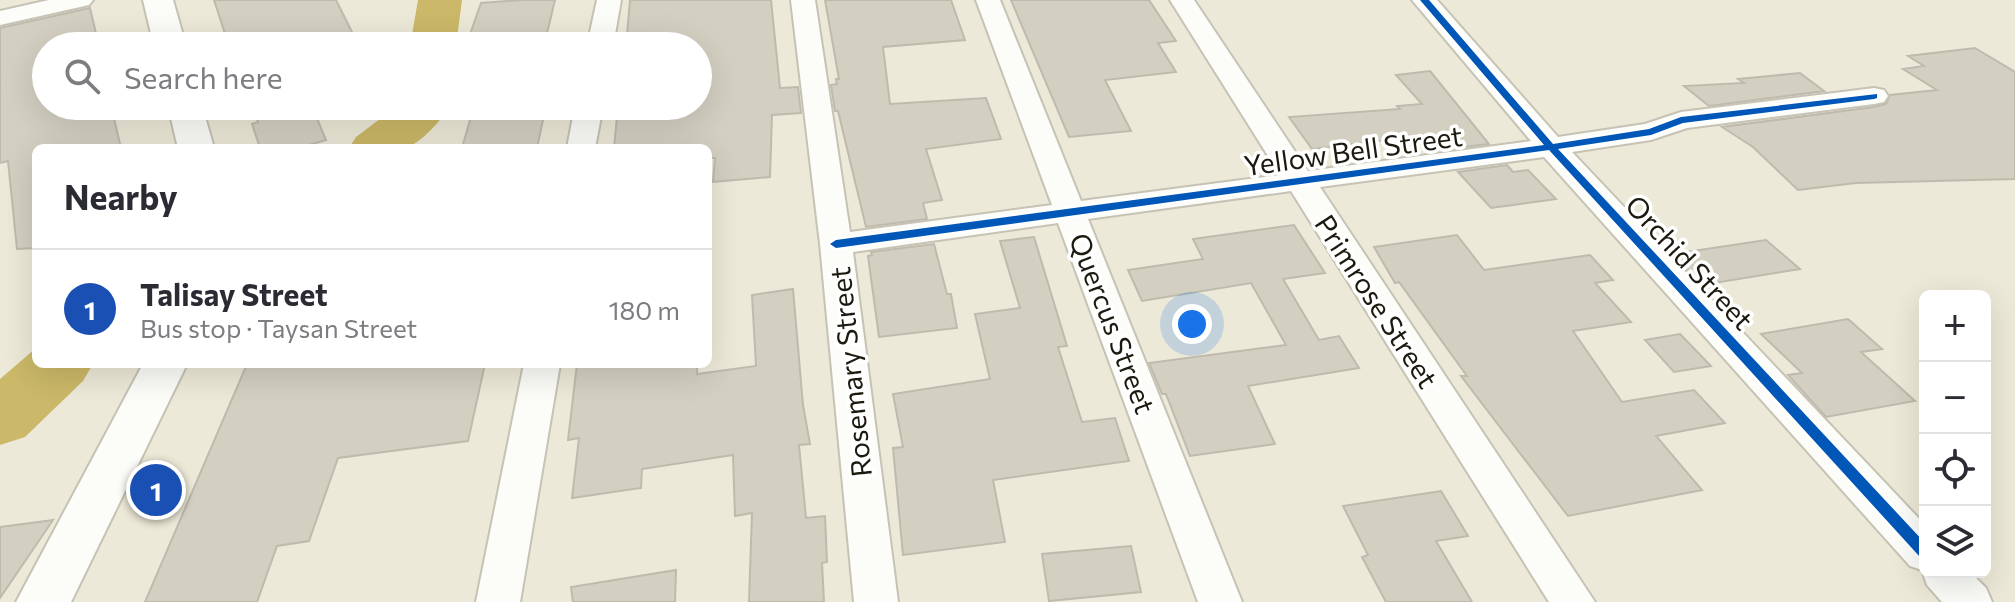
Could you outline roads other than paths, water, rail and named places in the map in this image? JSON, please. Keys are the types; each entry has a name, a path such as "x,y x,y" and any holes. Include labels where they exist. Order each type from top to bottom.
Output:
{"street":[{"path":"0,18 81,0"},
{"path":"158,0 166,32"},
{"path":"603,32 609,0"},
{"name":"Rosemary Street","path":"803,0 836,244 876,602"},
{"name":"Quercus Street","path":"988,0 1220,602"},
{"name":"Primrose Street","path":"1182,0 1573,602"},
{"name":"Orchid Street","path":"1424,0 1551,147 1919,546"},
{"name":"Yellow Bell Street","path":"836,244 1551,147 1651,132 1681,120 1874,96"},
{"path":"189,120 195,144"},
{"path":"582,144 586,120"},
{"path":"43,602 163,368"},
{"path":"498,602 541,368"},
{"path":"1948,578 1970,602"}],"waterway":[{"path":"435,32 440,0"},
{"path":"380,144 410,120"},
{"path":"0,419 56,368"}],"place":[{"name":"Talisay Street","path":"156,490"}]}
